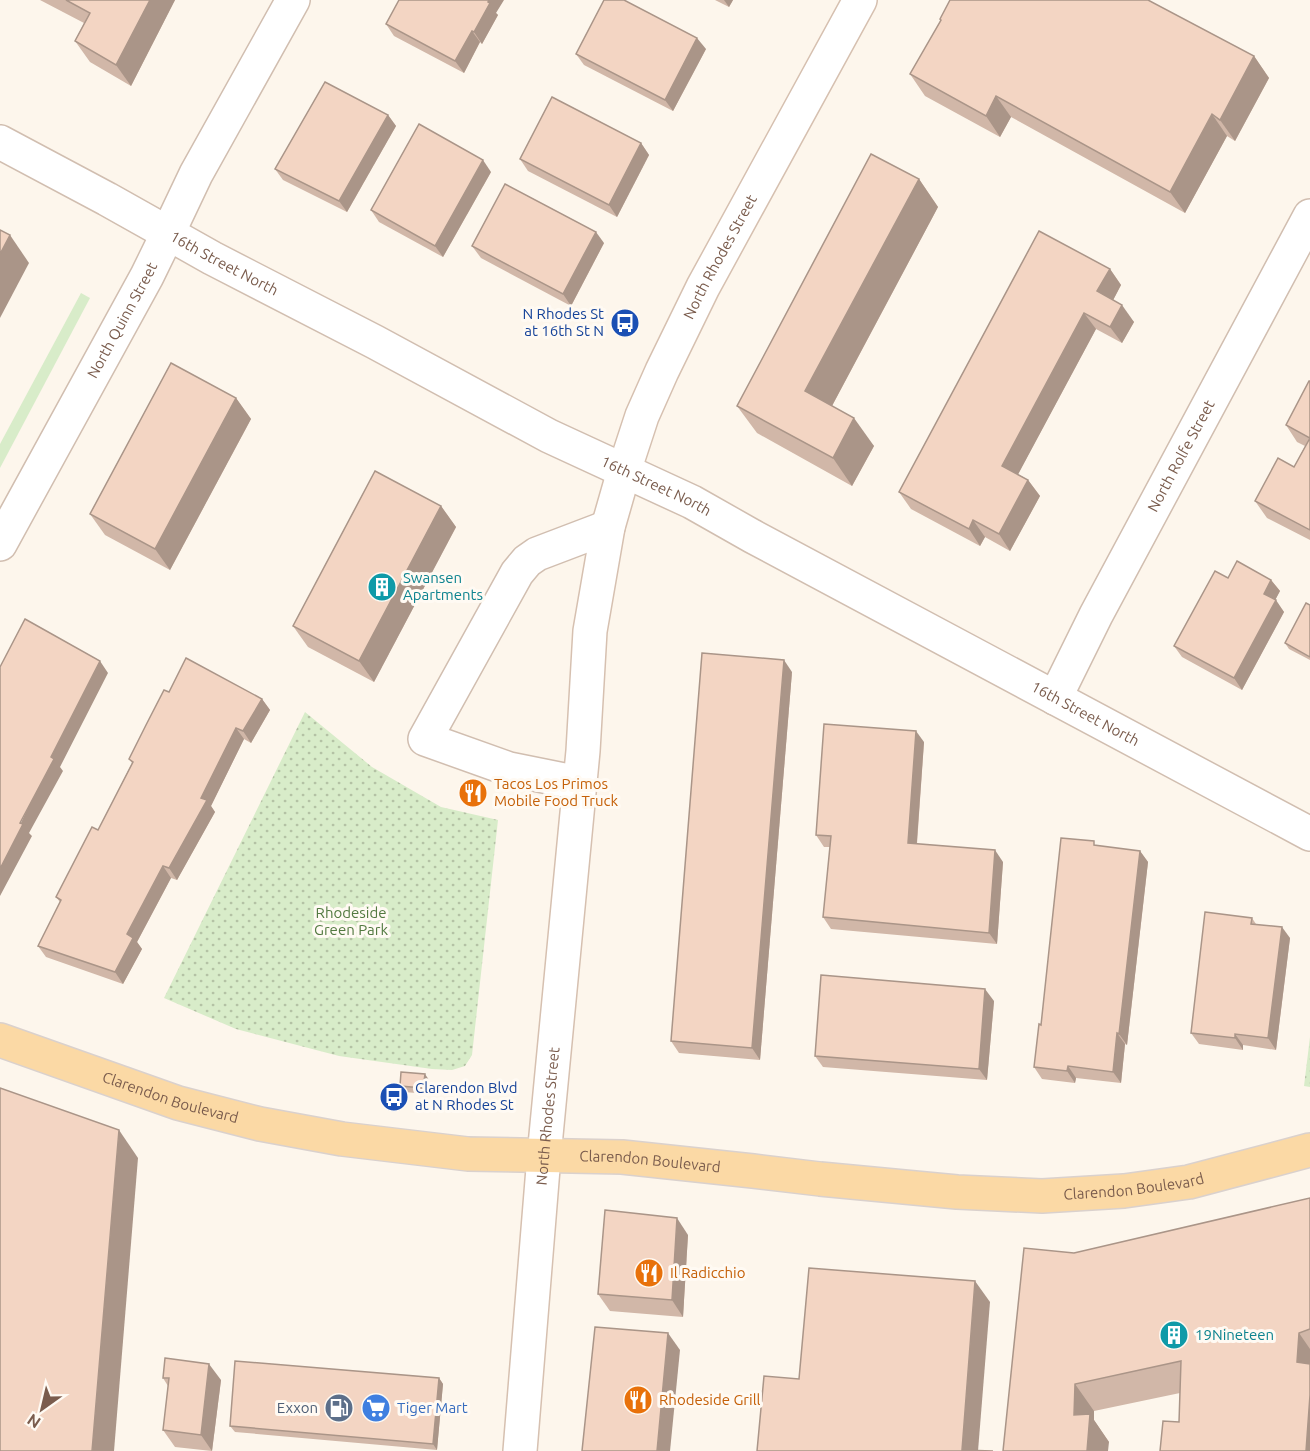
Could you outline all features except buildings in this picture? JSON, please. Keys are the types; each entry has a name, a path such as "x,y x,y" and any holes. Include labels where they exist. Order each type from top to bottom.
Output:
{"main road":[{"name":"Clarendon Boulevard","path":"0,1040 178,1103 260,1124 342,1140 468,1154 622,1158 957,1192 1042,1196 1124,1191 1189,1182 1310,1150"}],"street":[{"name":"North Quinn Street","path":"0,544 147,276 196,174 292,0"},
{"name":"North Rhodes Street","path":"520,1451 544,1156 583,751 590,632 608,526 624,471 662,371 703,287 860,0"},
{"name":"16th Street North","path":"0,142 212,258 375,342 549,436 692,502 1310,834"},
{"name":"North Rolfe Street","path":"1055,698 1096,615 1310,216"},
{"path":"579,783 509,769 425,739 517,573 527,561 537,554 608,526"}],"green space":[{"path":"81,293 90,298 0,468 0,444"},
{"name":"Rhodeside Green Park","path":"305,712 372,767 441,807 498,820 472,1055 465,1066 452,1070 432,1069 339,1056 236,1029 164,998"},
{"path":"1310,1037 1310,1087 1304,1086"}],"place":[{"name":"N Rhodes St at 16th St N","path":"625,323"},
{"name":"Swansen Apartments","path":"382,587"},
{"name":"Tacos Los Primos Mobile Food Truck","path":"473,793"},
{"name":"Clarendon Blvd at N Rhodes St","path":"394,1097"},
{"name":"Il Radicchio","path":"649,1273"},
{"name":"19Nineteen","path":"1174,1335"},
{"name":"Rhodeside Grill","path":"638,1400"},
{"name":"Exxon","path":"339,1408"},
{"name":"Tiger Mart","path":"376,1408"}]}
